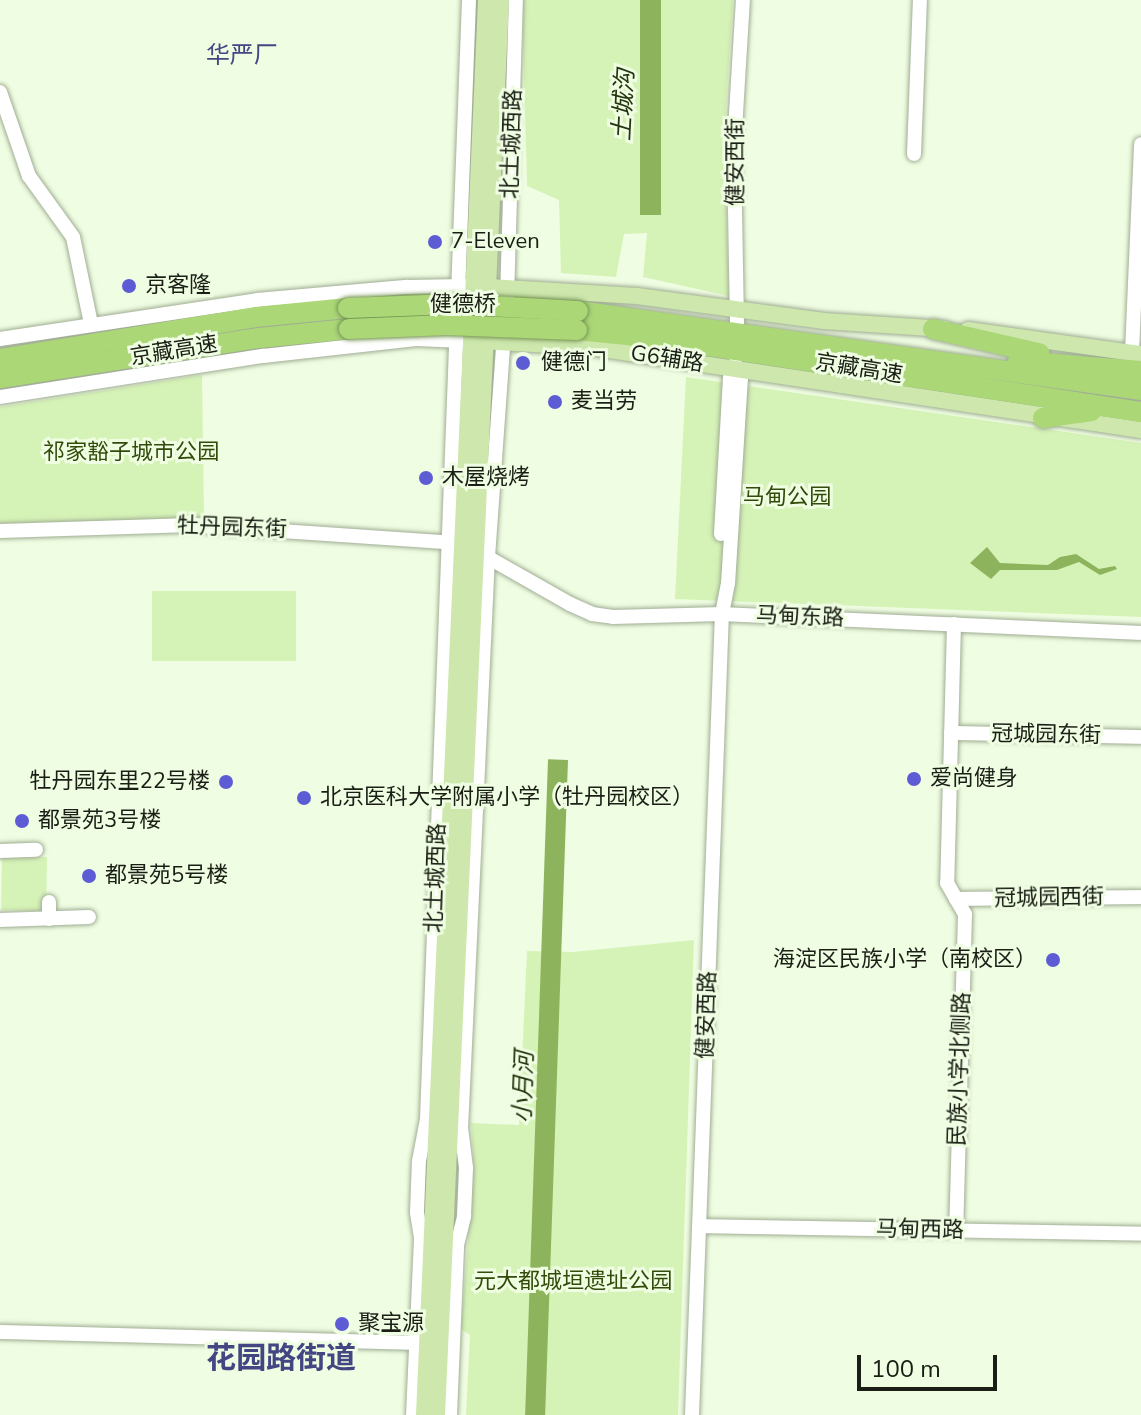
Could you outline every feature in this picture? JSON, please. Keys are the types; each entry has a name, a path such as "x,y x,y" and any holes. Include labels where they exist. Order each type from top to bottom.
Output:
{"highway":[{"name":"健德桥","path":"349,318 454,304 578,321"},
{"name":"京藏高速","path":"0,359 256,317 349,318"},
{"name":"京藏高速","path":"0,378 259,338 349,318"},
{"name":"京藏高速","path":"578,321 894,355 1141,390"},
{"name":"京藏高速","path":"578,321 657,338 1141,412"},
{"path":"933,329 1086,364"},
{"path":"894,355 1086,364 1138,359"},
{"path":"1043,418 1116,408"}],"main road":[{"name":"北土城西路","path":"424,1415 422,1343 469,549 488,342 482,287 486,0"},
{"name":"北土城西路","path":"482,287 501,0"},
{"path":"482,287 547,289 738,317 994,331 1138,359"},
{"name":"G6辅路","path":"488,342 590,347 735,366 1043,418 1141,430"},
{"name":"北土城西路","path":"437,1415 469,549"}],"street":[{"path":"456,286 469,0"},
{"name":"北土城西路","path":"488,342 507,288 516,0"},
{"name":"健安西街","path":"738,317 734,146 743,0"},
{"path":"914,154 920,0"},
{"path":"0,92 29,176 73,237 91,324"},
{"path":"1138,359 1141,144"},
{"name":"北土城西路","path":"450,1415 457,1245 464,1216 465,1187 461,1129 469,549 454,340 456,286"},
{"path":"0,339 257,300 407,287 482,287"},
{"path":"407,287 416,339"},
{"path":"544,345 547,289"},
{"name":"G6辅路","path":"0,397 263,356 416,339 488,342"},
{"name":"健安西路","path":"692,1415 722,614 728,584 741,378 735,366"},
{"name":"牡丹园东街","path":"0,531 193,525 469,549"},
{"name":"马甸东路","path":"469,549 592,614 613,617 722,614 1141,633"},
{"name":"民族小学北侧路","path":"954,624 947,883 965,917 956,1231"},
{"name":"冠城园东街","path":"951,733 1141,737"},
{"path":"0,851 36,850"},
{"name":"冠城园西街","path":"956,899 1141,897"},
{"path":"49,902 49,919"},
{"path":"0,920 89,917"},
{"name":"马甸西路","path":"700,1226 1141,1234"},
{"path":"0,1332 422,1343"},
{"name":"北土城西路","path":"413,1415 422,1343"}],"green space":[{"path":"522,0 733,0 724,134 729,296 643,277 647,233 624,234 616,277 561,273 559,200 527,186"},
{"name":"祁家豁子城市公园","path":"202,375 204,517 0,525 0,407"},
{"name":"马甸公园","path":"686,377 1141,443 1141,617 675,599"},
{"path":"152,591 296,591 296,661 152,661"},
{"path":"2,856 47,857 46,911 1,910"},
{"name":"元大都城垣遗址公园","path":"694,940 678,1415 466,1415 470,1335 461,1329 474,1166 471,1123 519,1125 527,951 573,952"}],"shaded area":[{"path":"640,0 661,0 661,215 640,215"},
{"path":"987,547 1000,563 1048,565 1060,557 1076,554 1099,569 1115,566 1117,569 1100,575 1079,562 1057,570 1000,570 991,579 970,563"},
{"path":"548,759 568,760 545,1415 525,1415"}],"place":[{"name":"7-Eleven","path":"435,242"},
{"name":"京客隆","path":"129,286"},
{"name":"健德门","path":"523,363"},
{"name":"麦当劳","path":"555,402"},
{"name":"木屋烧烤","path":"426,478"},
{"name":"爱尚健身","path":"914,779"},
{"name":"牡丹园东里22号楼","path":"226,782"},
{"name":"北京医科大学附属小学（牡丹园校区）","path":"304,798"},
{"name":"都景苑3号楼","path":"22,821"},
{"name":"都景苑5号楼","path":"89,876"},
{"name":"海淀区民族小学（南校区）","path":"1053,960"},
{"name":"聚宝源","path":"342,1324"}],"district":[{"name":"华严厂","path":"242,56"},
{"name":"花园路街道","path":"281,1359"}],"water label":[{"name":"土城沟","path":"624,105"},
{"name":"小月河","path":"524,1087"}]}
